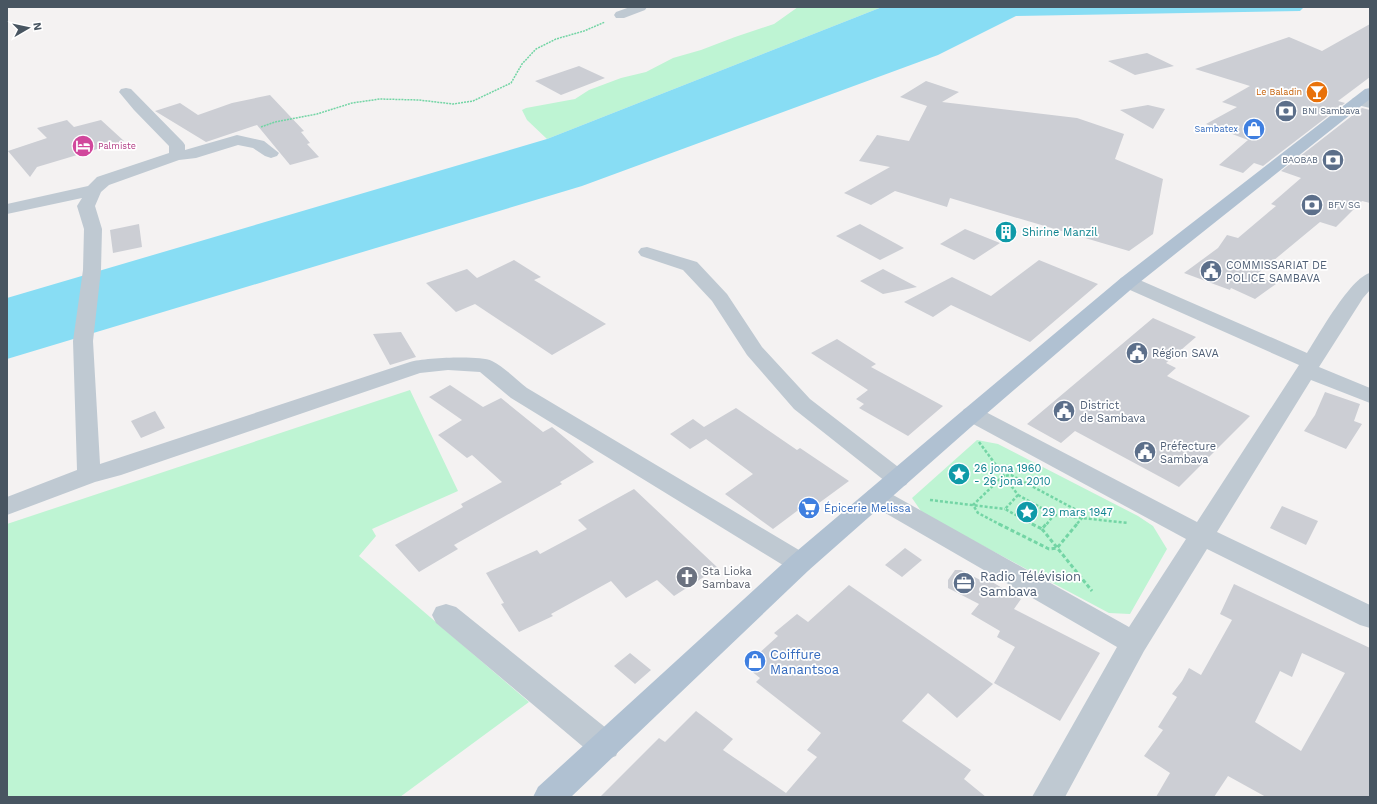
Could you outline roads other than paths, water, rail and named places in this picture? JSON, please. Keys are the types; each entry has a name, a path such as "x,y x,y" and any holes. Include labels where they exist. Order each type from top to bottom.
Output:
{"main road":[{"path":"549,797 800,563 967,418 1128,282 1366,99"}],"street":[{"path":"620,15 641,7"},
{"path":"126,92 177,145 177,155"},
{"path":"89,475 83,341 92,270 93,229 86,206 94,190 103,180 177,155 190,156 238,140 258,144 271,153"},
{"path":"7,209 94,190"},
{"path":"647,252 690,266 720,298 754,351 802,404 898,478"},
{"path":"1048,797 1134,643 1308,367 1355,295 1370,279"},
{"path":"1128,282 1370,396"},
{"path":"7,506 89,475 113,469 417,367 448,364 485,366 519,393 800,563"},
{"path":"967,418 1370,617"},
{"path":"877,497 1134,643"},
{"path":"446,615 605,746"}],"water":[{"path":"882,7 1304,7 1300,11 1016,16 938,55 582,186 7,359 7,298 547,139"}],"place":[{"name":"Le Baladin","path":"1317,92"},
{"name":"BNI Sambava","path":"1286,111"},
{"name":"Sambatex","path":"1254,129"},
{"name":"Palmiste","path":"83,146"},
{"name":"BAOBAB","path":"1333,160"},
{"name":"BFV SG","path":"1312,205"},
{"name":"Shirine Manzil","path":"1006,232"},
{"name":"COMMISSARIAT DE POLICE SAMBAVA","path":"1211,271"},
{"name":"Région SAVA","path":"1137,353"},
{"name":"District de Sambava","path":"1064,411"},
{"name":"Préfecture Sambava","path":"1145,452"},
{"name":"26 jona 1960 - 26 jona 2010","path":"959,474"},
{"name":"Épicerie Melissa","path":"809,508"},
{"name":"29 mars 1947","path":"1027,512"},
{"name":"Sta Lioka Sambava","path":"687,577"},
{"name":"Radio Télévision Sambava","path":"964,583"},
{"name":"Coiffure Manantsoa","path":"755,661"}]}
